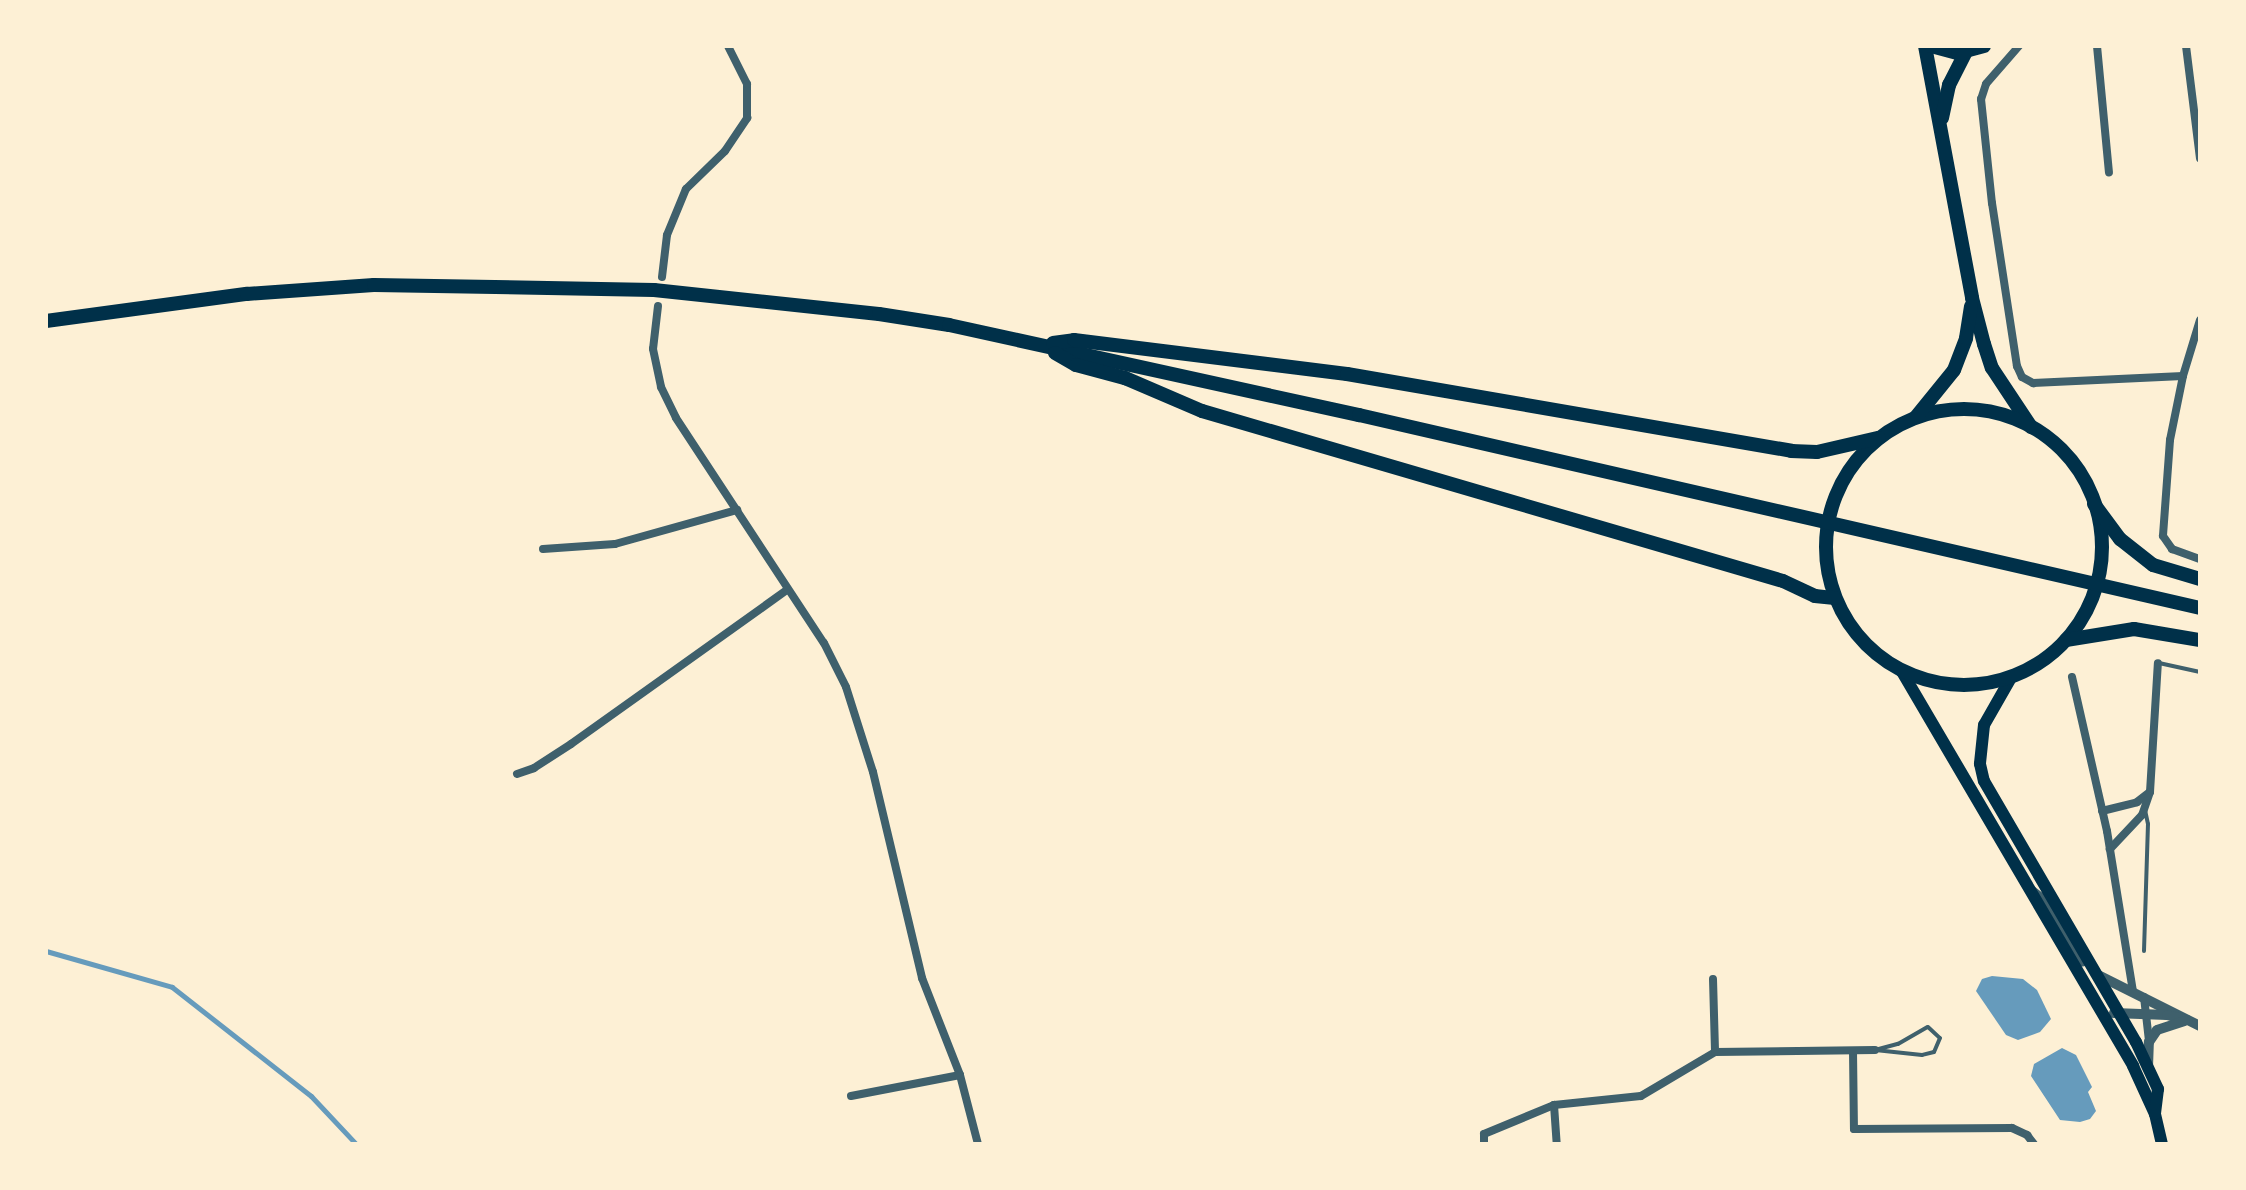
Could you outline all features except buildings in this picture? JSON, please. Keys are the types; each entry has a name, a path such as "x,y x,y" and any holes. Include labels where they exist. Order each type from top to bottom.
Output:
{"main road":[{"path":"1984,46 1965,53 1928,46 1972,298 1992,368 2031,427 2074,464 2094,504 2120,539 2153,565 2200,579"},
{"path":"1941,123 1949,85 1965,53"},
{"path":"46,321 277,292 374,285 513,285 654,290 829,308 949,325 2200,608"},
{"path":"1916,418 1954,370 1966,338 1972,298"},
{"path":"1040,345 1074,340 1247,360 1791,451 1817,452 1878,438 1916,418 1945,410 1974,410 2003,415 2031,427"},
{"path":"1040,345 1076,365 1125,378 1202,411 1783,581 1815,596 1835,598"},
{"path":"1878,438 1849,469 1830,511 1826,557 1835,598 1865,643 1901,670 1922,679 1956,685 1984,683 2012,676 2042,661 2066,640 2087,610 2099,576 2102,539 2094,504"},
{"path":"2066,640 2134,629 2200,640"},
{"path":"1901,670 2133,1066 2155,1114 2162,1144"},
{"path":"2012,676 1984,725 1980,764 1984,781 2121,1014 2158,1089 2155,1114"}],"street":[{"path":"662,277 667,235 686,189 725,151 747,118 747,84 728,46"},
{"path":"2019,46 1986,84 1981,99 1992,203 2017,366 2022,377 2033,383 2183,376"},
{"path":"2097,46 2109,172"},
{"path":"2186,46 2200,158"},
{"path":"658,306 653,349 661,387 676,418 824,643 846,687 873,772 922,978 960,1075 978,1144"},
{"path":"2200,320 2183,376 2170,440 2163,536 2172,549 2200,559"},
{"path":"543,549 615,544 737,510"},
{"path":"517,774 534,768 571,744 787,590"},
{"path":"2110,849 2134,825 2145,808 2150,792 2158,663"},
{"path":"2072,677 2107,831 2133,991"},
{"path":"2102,811 2137,802 2150,792"},
{"path":"2029,888 2046,902 2114,1013 2167,1015 2187,1020"},
{"path":"2098,975 2200,1026"},
{"path":"1713,979 1715,1052"},
{"path":"2144,997 2149,1042 2148,1067"},
{"path":"2149,1042 2157,1030 2187,1020"},
{"path":"1484,1144 1484,1134 1554,1105 1641,1096 1715,1052 1875,1050"},
{"path":"1853,1051 1854,1129 2012,1128 2027,1135 2034,1144"},
{"path":"851,1096 960,1075"},
{"path":"1554,1105 1557,1144"}],"lane":[{"path":"2158,663 2200,672"},
{"path":"2144,951 2148,824 2145,808"},
{"path":"1928,1027 1940,1038 1934,1052 1922,1055 1875,1050 1898,1044 1928,1027"}],"water":[{"path":"1992,976 2023,979 2037,990 2051,1019 2040,1032 2018,1040 2006,1035 1976,991 1982,979"},
{"path":"2062,1048 2076,1055 2092,1087 2088,1092 2096,1111 2090,1119 2080,1122 2060,1120 2031,1076 2034,1064"}],"waterway":[{"path":"46,951 172,987 311,1096 356,1144"}]}
